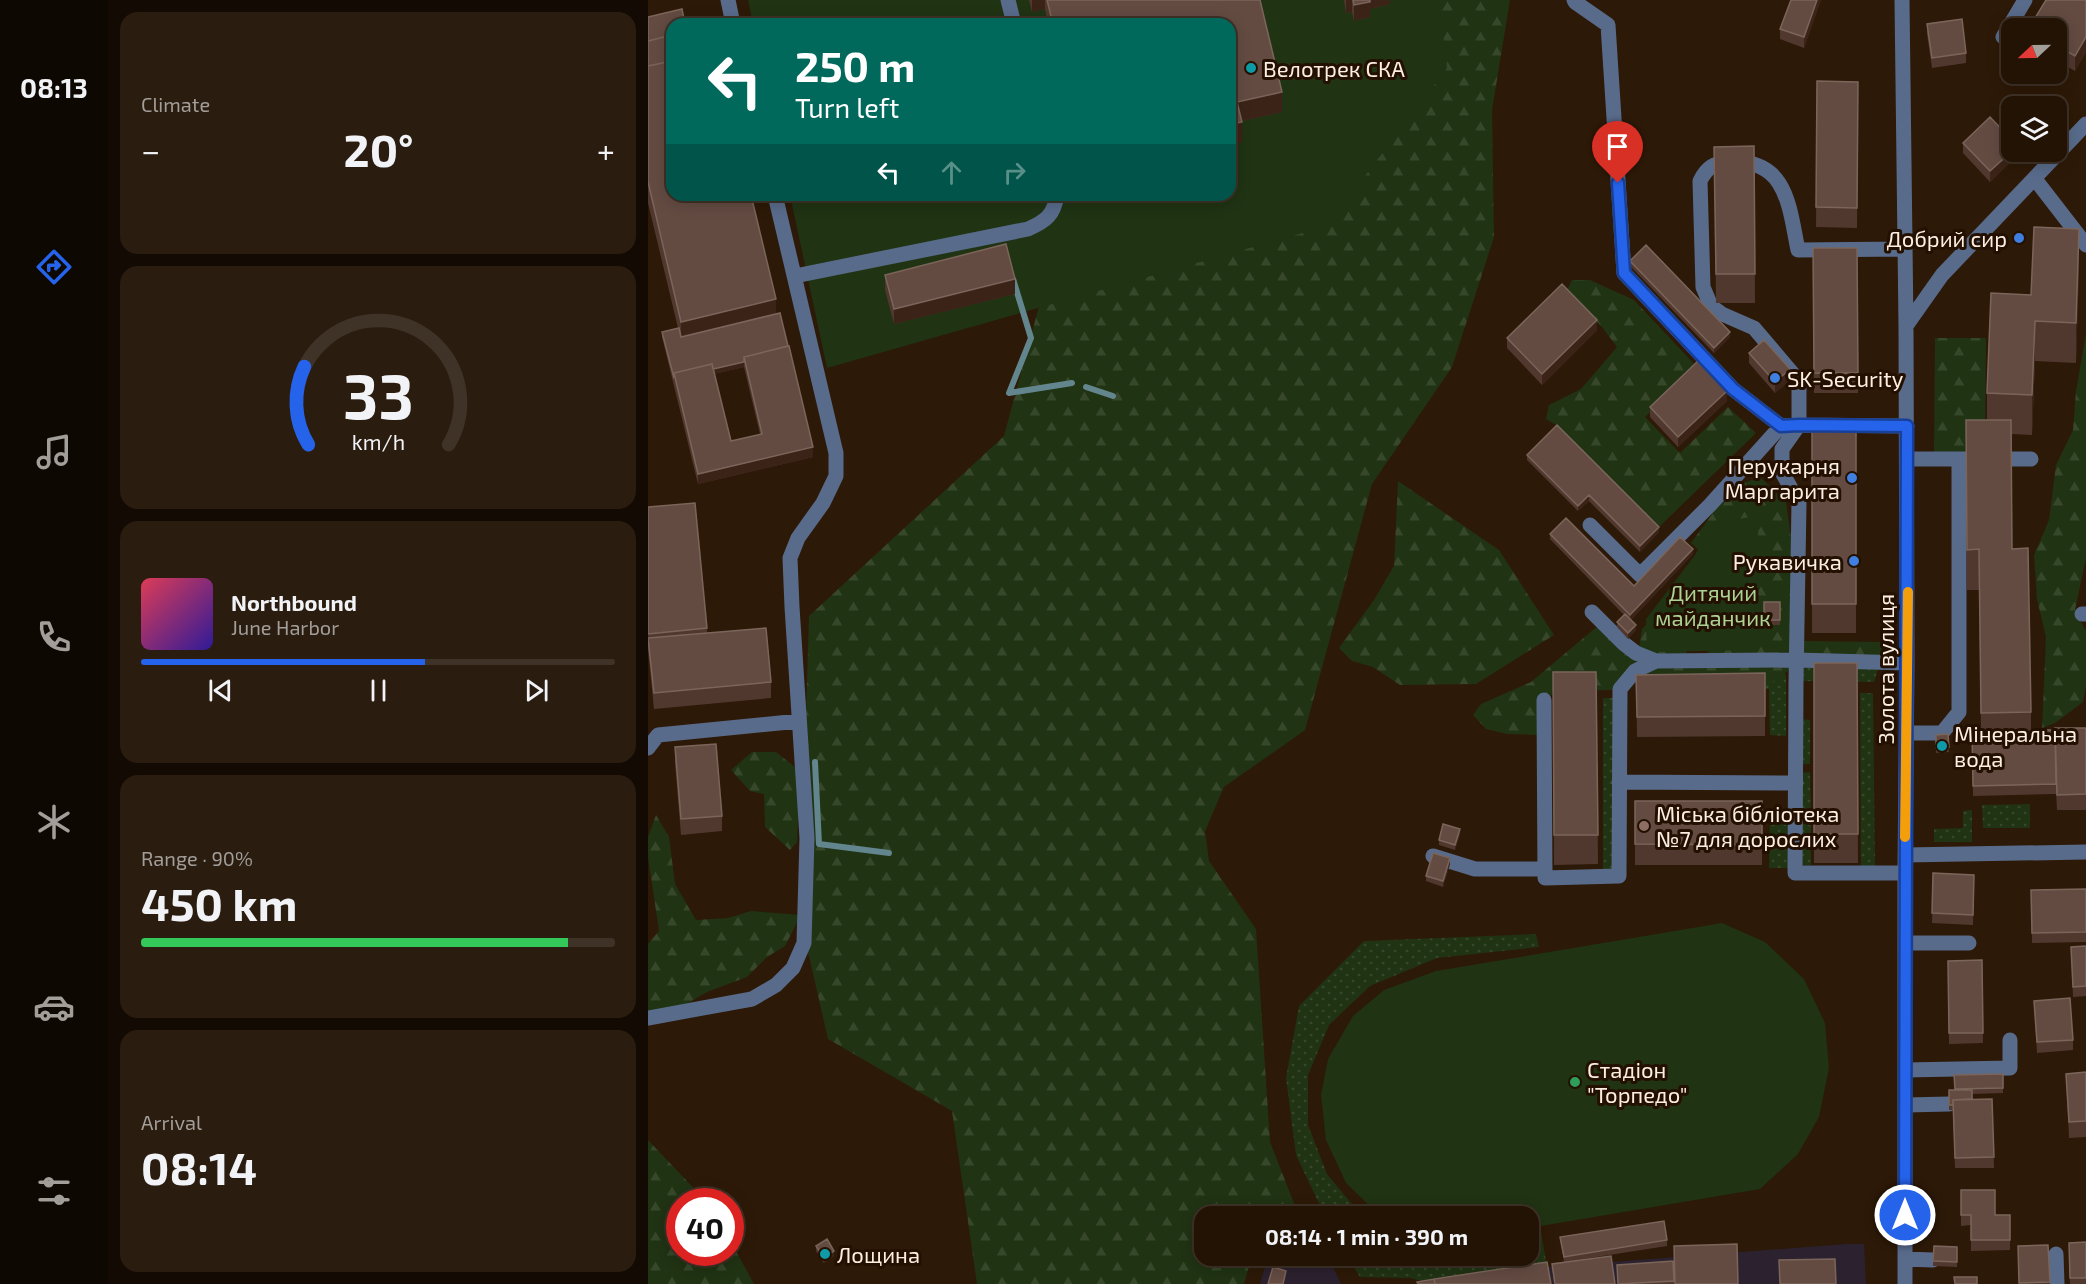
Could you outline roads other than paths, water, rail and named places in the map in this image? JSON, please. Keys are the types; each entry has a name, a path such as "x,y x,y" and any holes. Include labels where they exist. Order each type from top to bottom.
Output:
{"street":[{"path":"728,0 732,18"},
{"path":"1008,0 1012,18"},
{"path":"1574,0 1608,25 1624,273 1733,389 1781,426 1907,426"},
{"name":"Золота вулиця","path":"1902,0 1907,426 1905,1284"},
{"path":"2014,18 2025,0"},
{"path":"1906,326 1942,274 2086,124"},
{"path":"1905,249 1798,250 1787,196 1779,181 1767,170 1744,161 1717,163 1706,169 1701,181 1703,287 1711,306 1722,314 1754,328 1799,381 1799,425 1782,448 1782,472 1799,503 1795,873 1905,873"},
{"path":"2035,179 2086,245"},
{"path":"648,1018 752,999 776,985 793,968 804,943 807,838 790,558 798,538 823,503 836,476 836,453 776,201"},
{"path":"795,276 1028,229 1043,222 1053,210 1055,201"},
{"path":"1590,525 1640,575 1710,505 1781,426"},
{"path":"1907,459 2031,459"},
{"path":"1907,733 1942,733 1959,712 1959,459"},
{"path":"1592,612 1629,648 1656,661 1796,660 1907,663"},
{"path":"1544,699 1545,878 1619,876 1620,689 1635,671 1656,661"},
{"path":"648,748 658,735 799,721"},
{"path":"1619,782 1796,783"},
{"path":"1905,855 2086,852"},
{"path":"1433,856 1475,868 1545,869"},
{"path":"1905,943 1969,943"},
{"path":"1905,1070 2010,1068 2010,1040"},
{"path":"1906,1105 1949,1104"},
{"path":"2056,1254 2057,1284"},
{"path":"1905,1259 1934,1260"}],"waterway":[{"path":"1013,279 1031,338 1009,393 1072,383"},
{"path":"1086,387 1113,396"},
{"path":"815,762 819,844 889,853"}],"place":[{"name":"Велотрек СКА","path":"1251,68"},
{"name":"Добрий сир","path":"2019,238"},
{"name":"SK-Security","path":"1775,378"},
{"name":"Перукарня Маргарита","path":"1852,478"},
{"name":"Рукавичка","path":"1854,561"},
{"name":"Мінеральна вода","path":"1942,746"},
{"name":"Міська бібліотека №7 для дорослих","path":"1644,826"},
{"name":"Стадіон \"Торпедо\"","path":"1575,1082"},
{"name":"Лощина","path":"825,1254"}],"park label":[{"name":"Дитячий майданчик","path":"1713,604"}]}
